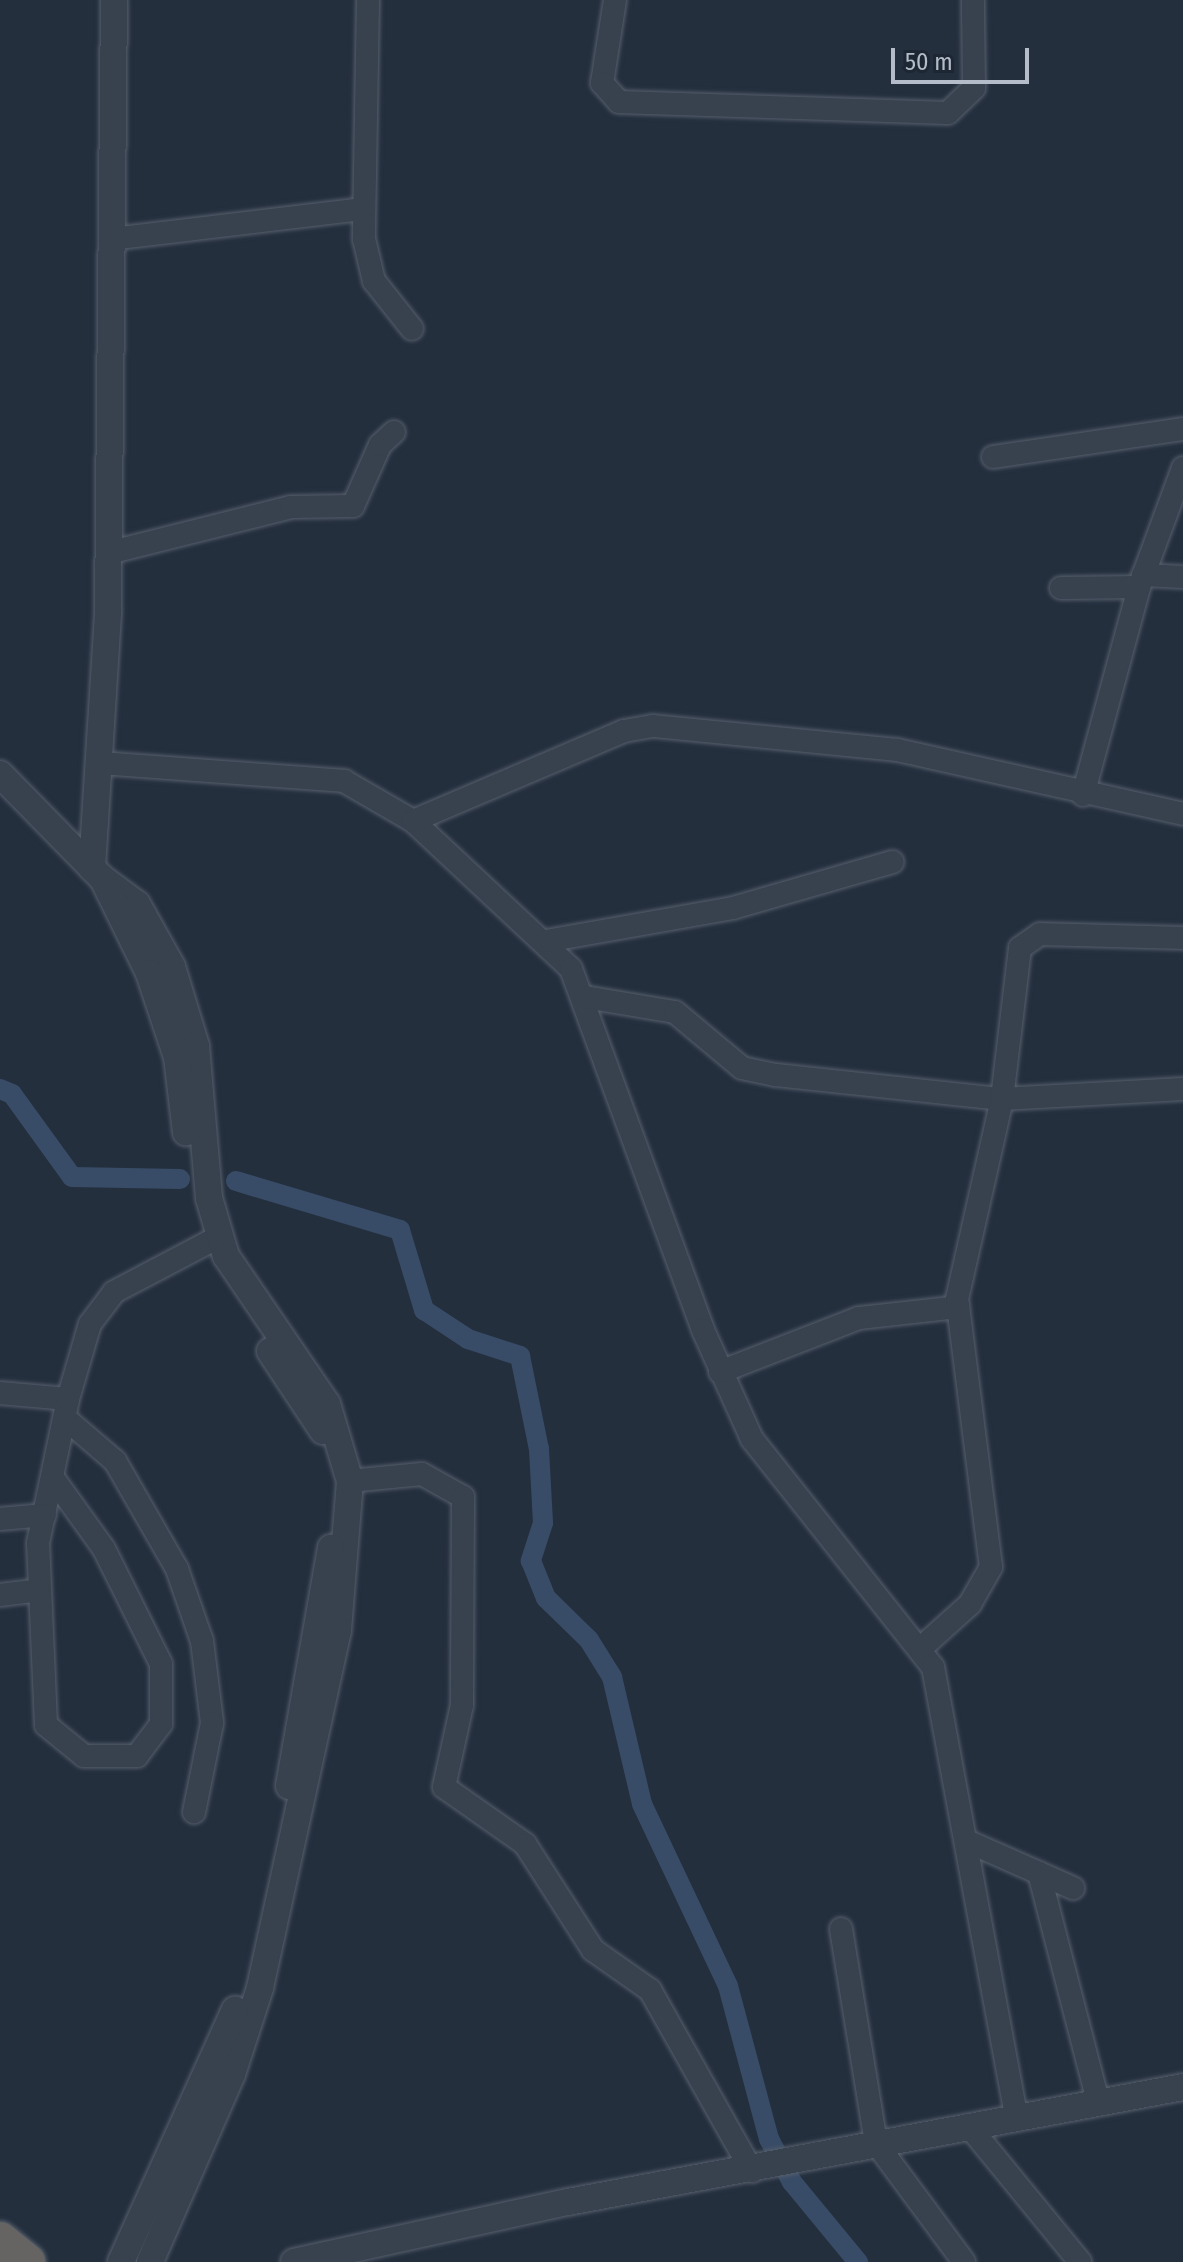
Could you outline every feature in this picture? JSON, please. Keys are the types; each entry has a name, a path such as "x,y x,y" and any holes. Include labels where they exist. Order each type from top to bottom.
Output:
{"highway":[{"path":"0,2240 27,2262"}],"street":[{"path":"97,874 108,553 114,0"},
{"path":"368,0 361,209 374,281 412,329"},
{"path":"615,0 602,83 619,102 948,113 974,88 973,0"},
{"path":"111,239 361,209"},
{"path":"993,457 1183,429"},
{"path":"108,553 277,509 353,506 380,445 394,432"},
{"path":"1083,795 1141,581 1183,468"},
{"path":"1061,588 1183,577"},
{"path":"413,821 624,731 653,726 897,750 1083,795 1183,814"},
{"path":"101,763 344,781 413,821 546,941 585,997 720,1372 779,1478 921,1648 941,1689 1016,2115"},
{"path":"0,774 97,874 149,973 177,1057 212,1240 322,1428 336,1490 335,1530 285,1811 243,1985 228,2033 121,2262"},
{"path":"546,941 733,908 892,862"},
{"path":"921,1648 970,1604 991,1567 958,1307 1002,1099 1027,939 1183,938"},
{"path":"585,997 675,1012 753,1071 1002,1099 1183,1089"},
{"path":"53,1478 104,1549 161,1664 161,1724 147,1751 84,1756 55,1740 46,1725 38,1667 38,1590 45,1515 67,1409 103,1302 212,1240"},
{"path":"150,2262 232,2074 260,1988 335,1644 350,1481 327,1404 212,1240"},
{"path":"720,1372 859,1318 958,1307"},
{"path":"0,1393 67,1409 115,1461 177,1569 202,1641 212,1723 194,1812"},
{"path":"350,1481 422,1474 463,1497 462,1705 444,1787 525,1844 593,1950 650,1990 752,2171"},
{"path":"0,1519 45,1515"},
{"path":"0,1595 38,1590"},
{"path":"969,1842 1073,1888"},
{"path":"1039,1873 1098,2101"},
{"path":"841,1929 876,2143 964,2262"},
{"path":"294,2262 1016,2115 1183,2087"},
{"path":"968,2125 1080,2262"}],"waterway":[{"path":"0,1089 12,1094 72,1177 180,1179"},
{"path":"236,1181 400,1230 424,1310 468,1339 520,1356 539,1449 543,1523 531,1561 546,1598 589,1640 612,1677 642,1804 728,1986 769,2139 792,2182 858,2262"}]}
